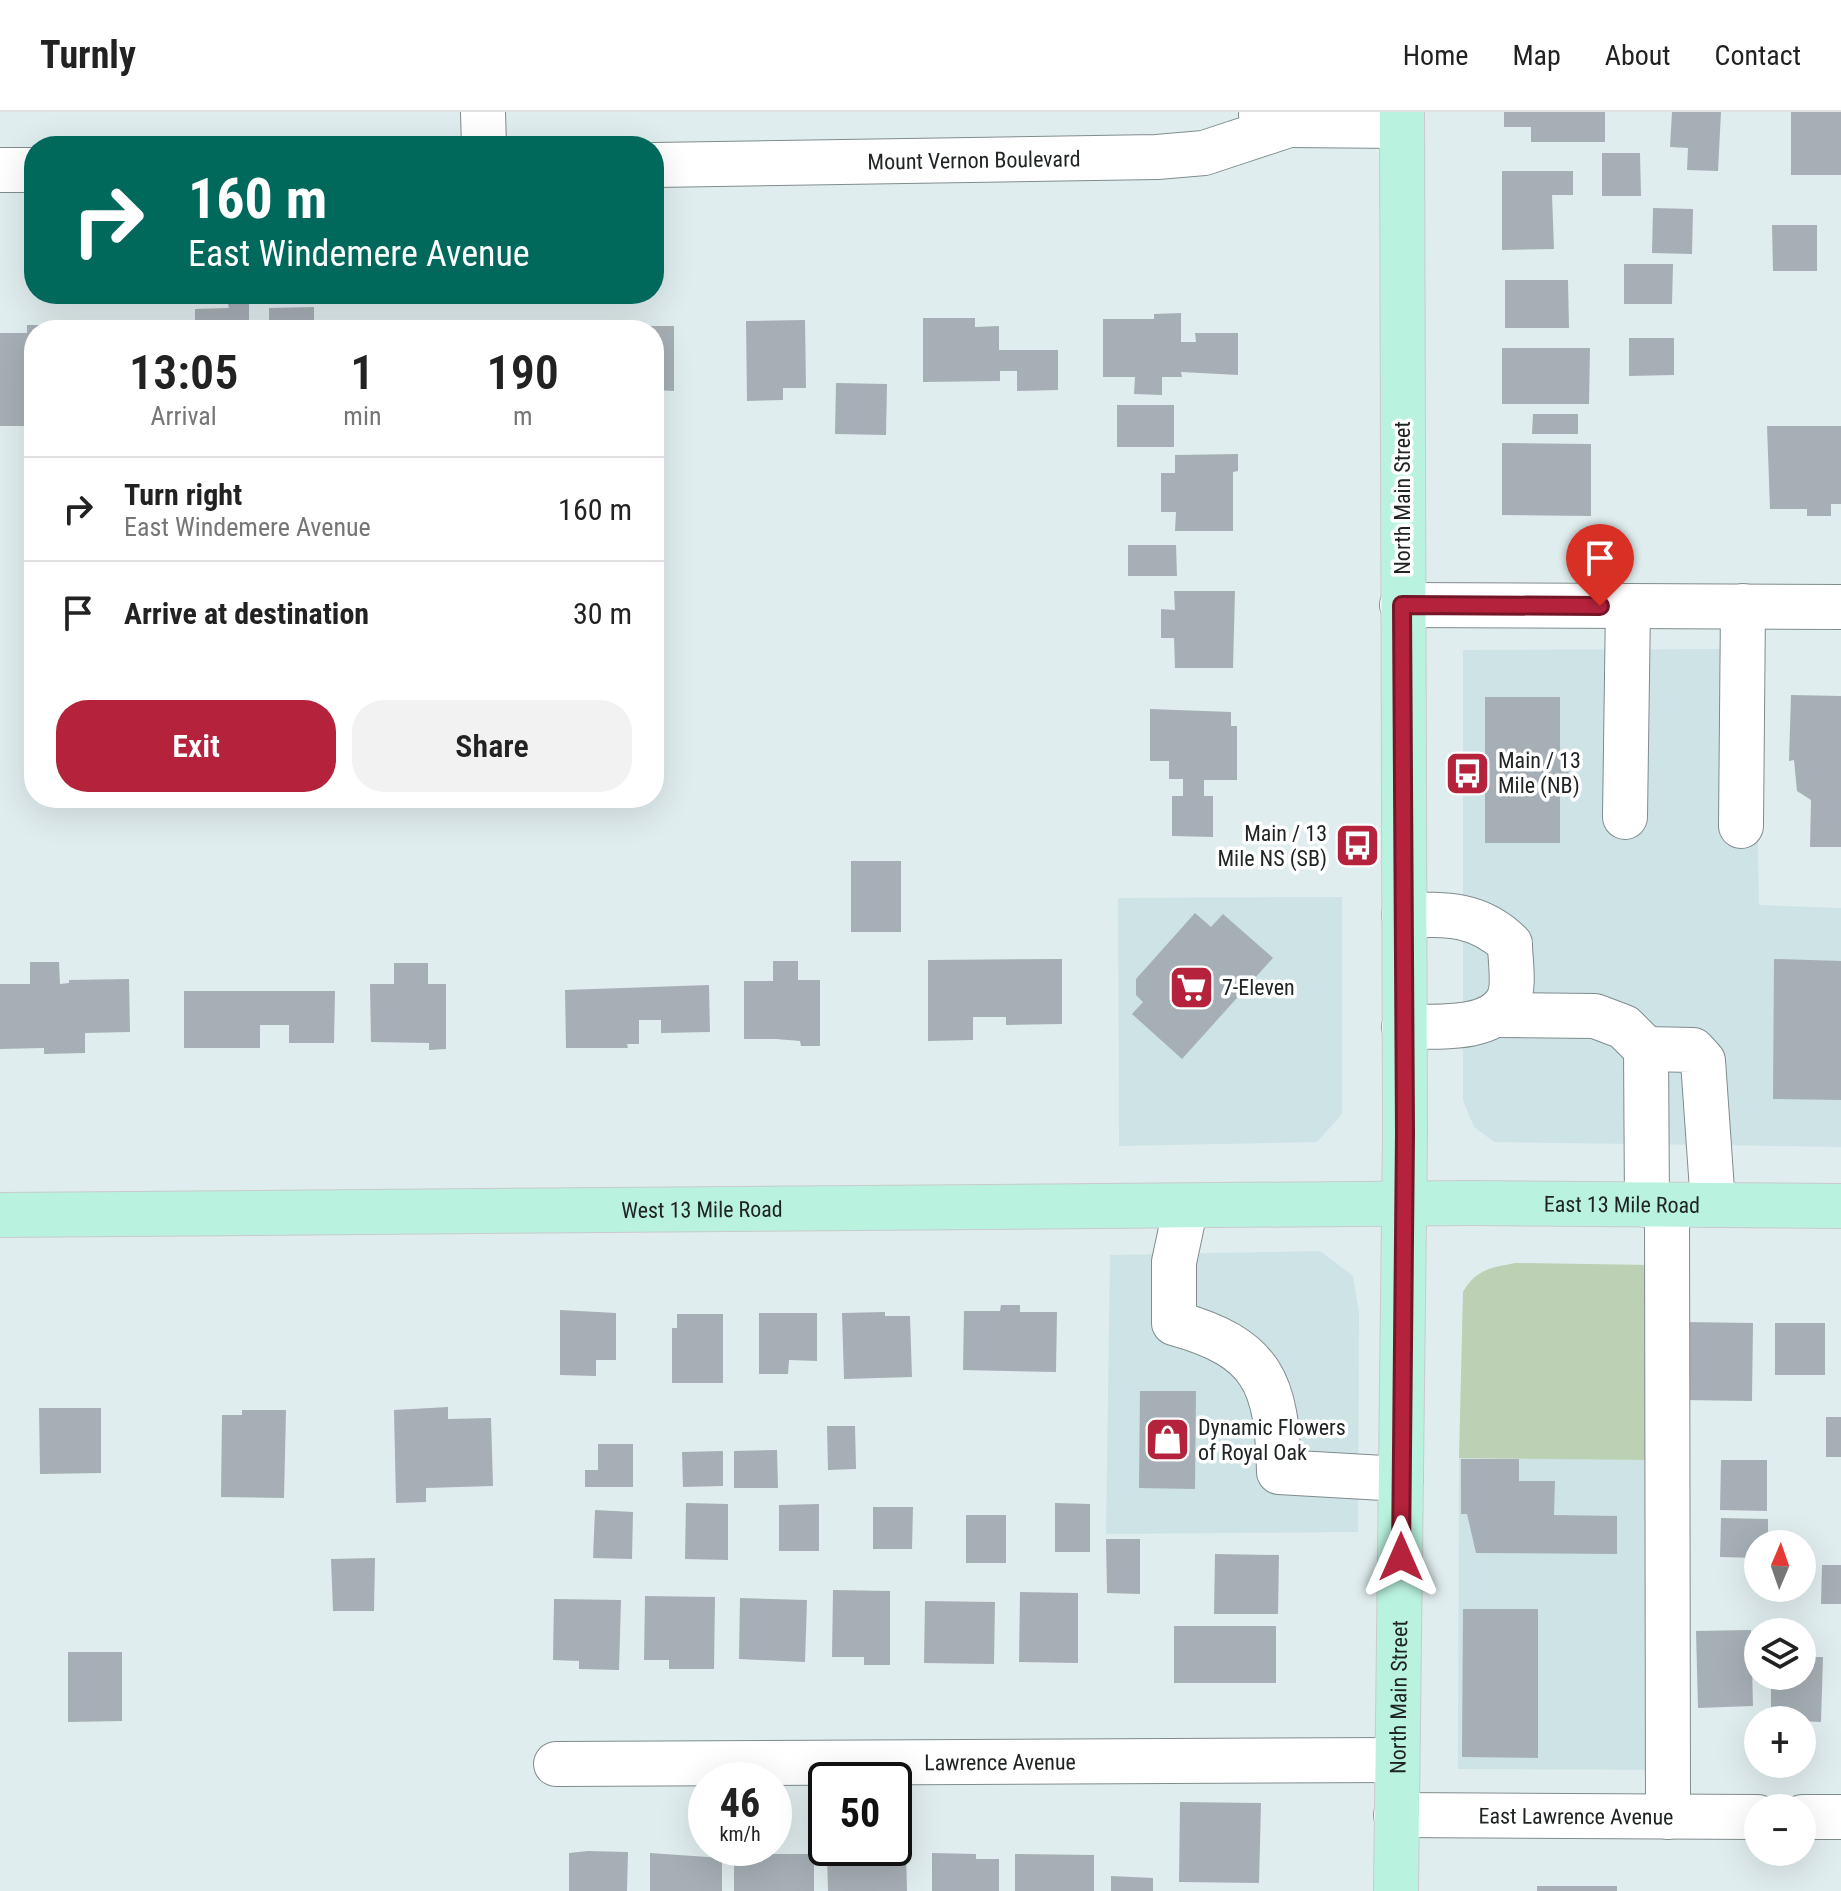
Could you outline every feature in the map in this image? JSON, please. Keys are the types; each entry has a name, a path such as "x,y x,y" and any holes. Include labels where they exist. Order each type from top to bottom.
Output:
{"main road":[{"name":"North Main Street","path":"1396,1891 1405,1205 1402,119"},
{"name":"East 13 Mile Road","path":"1405,1205 1841,1206"},
{"name":"West 13 Mile Road","path":"0,1215 1405,1205"}],"street":[{"path":"483,112 484,136"},
{"name":"Mount Vernon Boulevard","path":"664,165 1157,157 1204,153 1270,119 1402,119"},
{"path":"0,170 24,170"},
{"path":"1402,605 1841,607"},
{"path":"1625,817 1628,606"},
{"path":"1741,826 1743,606"},
{"path":"1404,915 1456,914 1497,932 1510,944 1510,998 1497,1015"},
{"path":"1404,1027 1456,1026 1497,1015 1595,1016 1624,1027 1646,1049 1657,1205 1668,1817"},
{"path":"1646,1049 1693,1050 1703,1061 1713,1204"},
{"path":"1186,1206 1174,1262 1174,1323 1214,1334 1252,1361 1269,1385 1278,1431 1279,1472 1401,1479"},
{"name":"Lawrence Avenue","path":"556,1764 1397,1760"},
{"name":"East Lawrence Avenue","path":"1396,1815 1744,1817"},
{"path":"1816,1817 1841,1817"}],"shaded area":[{"path":"1754,649 1759,905 1841,908 1841,1147 1494,1142 1474,1127 1463,1100 1463,650"},
{"path":"1342,897 1342,1114 1317,1142 1119,1146 1118,898"},
{"path":"1320,1251 1353,1276 1359,1312 1358,1532 1106,1534 1110,1255"},
{"path":"1459,1458 1680,1460 1677,1770 1458,1769"}],"green space":[{"path":"1516,1263 1650,1265 1649,1460 1459,1458 1463,1292 1473,1279 1485,1271"}],"building":[{"path":"1504,112 1605,112 1605,142 1531,142 1531,127 1504,127"},
{"path":"1672,112 1721,112 1718,171 1687,170 1688,148 1670,147"},
{"path":"1791,112 1841,112 1841,175 1791,175"},
{"path":"1602,153 1640,153 1641,196 1602,196"},
{"path":"1502,171 1573,171 1573,195 1552,195 1554,249 1502,250"},
{"path":"1653,208 1693,209 1692,254 1652,253"},
{"path":"1772,225 1817,225 1817,271 1773,271"},
{"path":"1624,264 1673,264 1672,304 1624,304"},
{"path":"1505,280 1568,280 1569,328 1505,328"},
{"path":"228,304 249,304 249,320 195,320 195,309 229,308"},
{"path":"314,307 314,320 269,320 269,308"},
{"path":"1181,313 1181,342 1196,342 1195,333 1238,333 1238,375 1181,372 1182,377 1162,377 1162,395 1134,394 1135,377 1103,377 1103,319 1154,319 1154,314"},
{"path":"923,318 975,318 975,327 999,326 999,350 1058,350 1058,390 1017,391 1017,371 1000,371 1000,381 923,382"},
{"path":"805,320 806,388 783,388 783,400 747,401 746,321"},
{"path":"664,326 674,326 674,391 664,390"},
{"path":"0,333 24,333 24,426 0,426"},
{"path":"1629,338 1674,338 1674,375 1629,376"},
{"path":"1502,348 1590,348 1589,404 1502,404"},
{"path":"836,383 887,384 886,435 835,434"},
{"path":"1117,405 1174,405 1174,447 1117,447"},
{"path":"1533,414 1578,414 1578,434 1532,434"},
{"path":"1767,426 1841,426 1841,504 1831,504 1831,516 1807,516 1807,509 1770,509"},
{"path":"1502,443 1591,444 1591,516 1502,515"},
{"path":"1238,454 1238,471 1233,472 1233,531 1175,531 1176,512 1161,512 1161,473 1175,473 1175,455"},
{"path":"1128,545 1176,545 1177,576 1128,576"},
{"path":"1174,591 1235,591 1233,668 1175,668 1174,638 1161,638 1161,609 1175,610"},
{"path":"1791,695 1841,696 1841,847 1810,847 1811,800 1797,791 1794,760 1789,761"},
{"path":"1485,697 1560,697 1560,756 1568,757 1569,782 1560,782 1560,843 1485,843 1485,782 1477,783 1477,757 1485,757"},
{"path":"1150,709 1231,712 1231,726 1237,726 1237,780 1204,780 1204,796 1213,796 1213,837 1172,836 1172,796 1183,796 1183,779 1169,779 1169,761 1150,761"},
{"path":"851,861 901,861 901,932 851,932"},
{"name":"7-Eleven","path":"1195,913 1211,927 1223,914 1273,958 1182,1059 1132,1014 1143,1002 1136,995 1136,979"},
{"path":"1062,959 1062,1024 1006,1025 1006,1017 973,1017 973,1040 928,1041 928,960"},
{"path":"1774,959 1841,961 1841,1100 1773,1099"},
{"path":"773,961 798,961 798,980 820,980 820,1046 801,1046 800,1041 744,1039 744,981 773,981"},
{"path":"30,962 59,962 60,984 69,983 69,980 129,979 130,1032 85,1033 85,1053 44,1054 44,1048 0,1049 0,984 30,984"},
{"path":"394,963 428,963 428,984 446,984 446,1049 429,1050 429,1043 371,1042 370,984 394,984"},
{"path":"709,985 710,1032 661,1033 661,1020 639,1020 639,1044 627,1044 628,1048 566,1048 565,990"},
{"path":"184,991 335,991 334,1043 289,1043 289,1025 260,1025 260,1048 184,1048"},
{"path":"1001,1305 1020,1305 1020,1312 1057,1312 1056,1372 963,1370 964,1311 1000,1311"},
{"path":"560,1310 616,1313 616,1360 596,1360 596,1376 560,1375"},
{"path":"885,1312 885,1316 910,1316 912,1377 844,1379 842,1313"},
{"path":"759,1313 817,1313 817,1361 789,1360 788,1374 759,1374"},
{"path":"677,1314 723,1314 723,1383 672,1383 672,1328 677,1328"},
{"path":"1684,1322 1753,1323 1752,1401 1683,1400"},
{"path":"1775,1323 1825,1323 1825,1375 1775,1375"},
{"name":"Dynamic Flowers of Royal Oak","path":"1140,1391 1196,1391 1195,1489 1139,1488"},
{"path":"448,1407 448,1419 491,1418 493,1486 426,1488 426,1502 396,1503 394,1410"},
{"path":"39,1408 101,1408 101,1473 40,1474"},
{"path":"242,1410 286,1410 284,1498 221,1497 222,1415 242,1415"},
{"path":"1826,1417 1841,1417 1841,1457 1826,1457"},
{"path":"827,1426 855,1426 856,1469 828,1470"},
{"path":"598,1444 633,1444 633,1487 585,1487 585,1470 598,1470"},
{"path":"777,1450 778,1488 734,1488 734,1451"},
{"path":"723,1451 723,1486 683,1487 682,1452"},
{"path":"1461,1459 1519,1459 1519,1481 1555,1481 1554,1515 1617,1516 1617,1554 1476,1553 1467,1514 1461,1514"},
{"path":"1721,1460 1767,1460 1767,1511 1720,1510"},
{"path":"686,1503 728,1504 728,1560 685,1559"},
{"path":"1055,1503 1090,1504 1090,1552 1055,1552"},
{"path":"819,1504 819,1551 779,1551 779,1505"},
{"path":"873,1507 913,1507 912,1549 873,1549"},
{"path":"595,1510 633,1512 632,1559 593,1558"},
{"path":"966,1515 1006,1515 1006,1563 966,1563"},
{"path":"1721,1518 1768,1519 1768,1530 1744,1530 1744,1558 1720,1557"},
{"path":"1106,1539 1140,1539 1140,1594 1107,1593"},
{"path":"1215,1554 1279,1555 1278,1614 1214,1614"},
{"path":"375,1558 374,1611 333,1611 331,1559"},
{"path":"1822,1565 1841,1565 1841,1604 1821,1604"},
{"path":"833,1590 890,1591 890,1665 864,1665 864,1657 832,1657"},
{"path":"1020,1592 1078,1593 1078,1663 1019,1662"},
{"path":"645,1596 715,1597 714,1669 669,1669 669,1660 644,1660"},
{"path":"740,1598 807,1600 805,1662 739,1659"},
{"path":"554,1599 621,1600 619,1670 579,1669 579,1661 553,1660"},
{"path":"925,1601 995,1602 994,1664 924,1663"},
{"path":"1463,1609 1538,1609 1538,1758 1462,1757"},
{"path":"1174,1626 1276,1626 1276,1683 1174,1683"},
{"path":"1744,1630 1744,1690 1753,1690 1753,1706 1698,1708 1696,1631"},
{"path":"68,1652 122,1652 122,1721 68,1722"},
{"path":"1816,1657 1823,1657 1821,1722 1816,1722 1816,1706 1771,1706 1771,1690 1816,1690"},
{"path":"1180,1802 1261,1803 1259,1883 1179,1882"},
{"path":"628,1852 627,1891 569,1891 569,1853"},
{"path":"650,1853 688,1856 688,1866 722,1866 722,1891 650,1891"},
{"path":"932,1853 976,1854 976,1859 999,1859 999,1891 932,1891"},
{"path":"792,1854 808,1854 808,1866 814,1866 814,1891 734,1891 734,1866 792,1866"},
{"path":"1015,1854 1094,1855 1094,1891 1015,1891"},
{"path":"827,1866 906,1866 907,1891 828,1891"},
{"path":"1111,1876 1153,1878 1153,1891 1111,1891"},
{"path":"1537,1886 1617,1886 1617,1891 1537,1891"}],"place":[{"name":"Main / 13 Mile (NB)","path":"1467,773"},
{"name":"Main / 13 Mile NS (SB)","path":"1358,846"},
{"name":"7-Eleven","path":"1191,987"},
{"name":"Dynamic Flowers of Royal Oak","path":"1167,1440"}],"route":[{"path":"1401,1557 1405,1133 1402,605 1600,606"}]}
